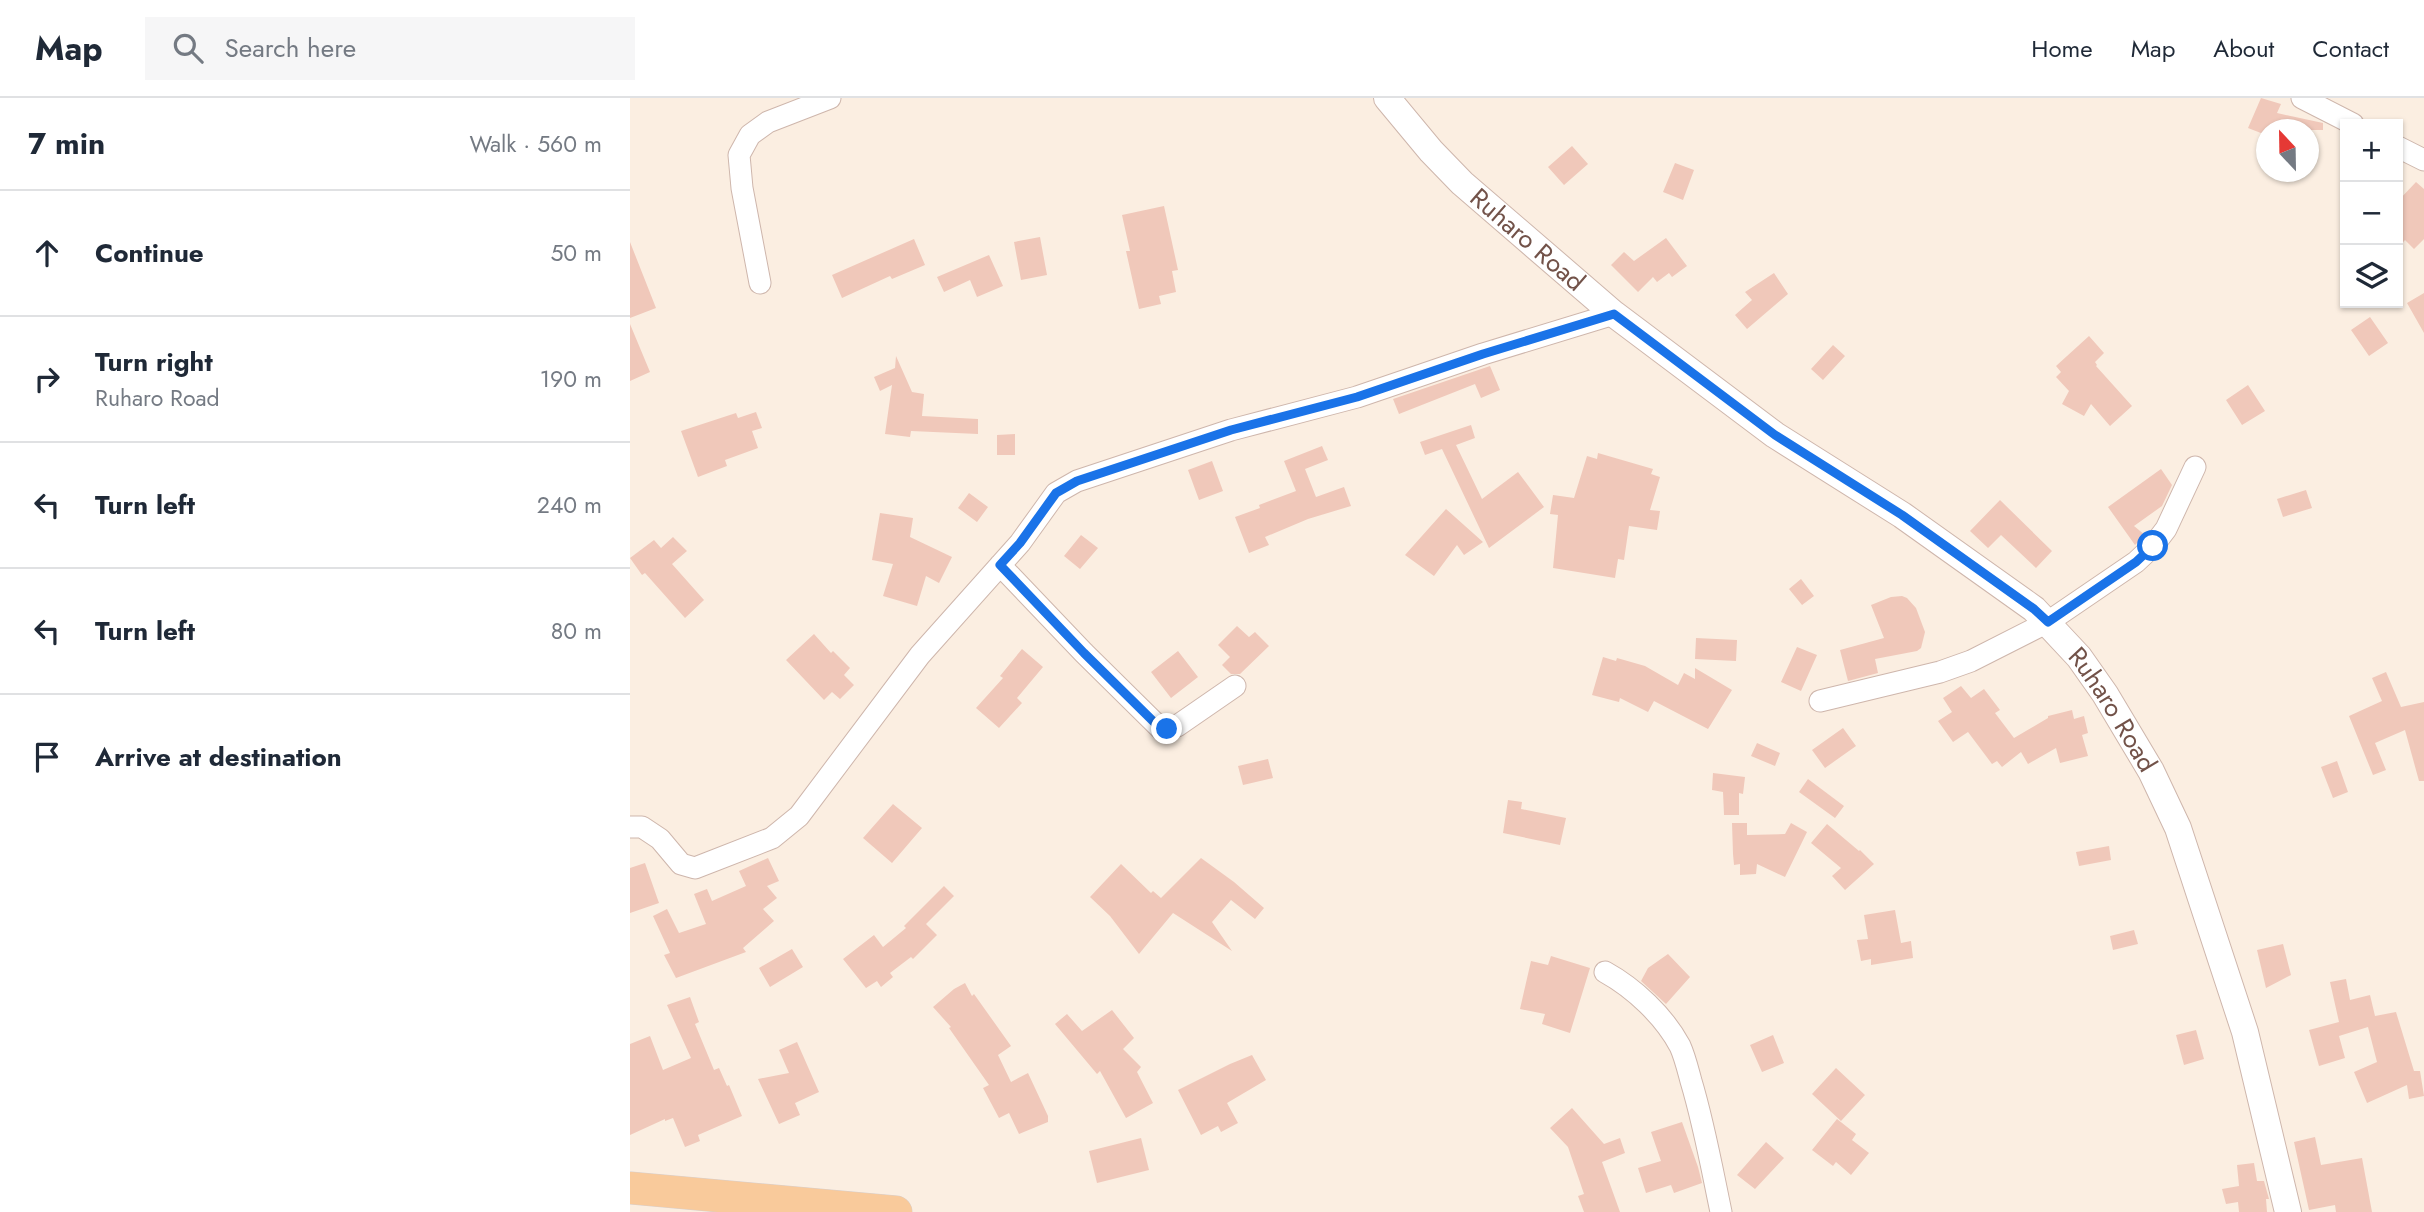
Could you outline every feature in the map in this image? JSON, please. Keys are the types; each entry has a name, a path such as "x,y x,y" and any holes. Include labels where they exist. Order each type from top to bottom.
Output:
{"main road":[{"path":"630,1188 896,1212"}],"street":[{"path":"760,283 741,188 738,155 750,135 768,122 830,98"},
{"name":"Ruharo Road","path":"1387,98 1462,183 1614,314 1775,435 1902,515 2034,609 2079,657 2133,738 2172,816 2245,1032 2288,1212"},
{"path":"2302,98 2343,119"},
{"path":"2403,150 2424,160"},
{"path":"630,827 642,827 660,839 681,864 695,868 772,838 799,816 920,655 1020,543 1056,493 1077,481 1231,430 1357,397 1483,354 1614,314"},
{"path":"1820,701 1940,672 1971,661 2048,622 2119,574 2153,546 2165,528 2195,467"},
{"path":"1000,565 1160,728 1177,726 1235,686"},
{"path":"1605,972 1622,981 1670,1028 1682,1049 1721,1212"}],"building":[{"path":"2261,98 2281,104 2277,113 2305,119 2256,119 2256,131 2248,128"},
{"path":"1572,146 1588,164 1564,185 1548,167"},
{"path":"1675,163 1694,170 1683,200 1663,192"},
{"path":"2416,182 2424,189 2424,239 2414,249 2405,240 2403,242 2403,196"},
{"path":"1164,206 1178,270 1172,271 1176,292 1159,296 1161,304 1139,309 1126,251 1130,251 1122,215"},
{"path":"1040,237 1047,275 1021,280 1014,242"},
{"path":"1666,238 1687,266 1672,277 1669,273 1657,282 1653,277 1638,292 1611,265 1624,252 1634,261"},
{"path":"914,239 925,265 892,279 890,276 842,298 832,275"},
{"path":"630,242 656,308 630,318"},
{"path":"989,255 1003,286 977,297 970,280 944,292 937,277"},
{"path":"1774,273 1788,294 1747,329 1735,315 1752,300 1745,292"},
{"path":"2424,293 2424,333 2407,303"},
{"path":"2370,317 2388,343 2369,356 2351,330"},
{"path":"630,324 650,372 630,381"},
{"path":"2089,336 2104,353 2095,362 2096,366 2132,406 2110,426 2091,404 2084,416 2062,404 2069,391 2056,377 2061,372 2056,366"},
{"path":"1833,345 1845,356 1823,380 1811,369"},
{"path":"896,356 912,392 924,394 922,416 978,419 978,434 911,431 910,437 885,434 892,385 880,391 874,377 895,368"},
{"path":"1490,366 1500,390 1481,398 1475,384 1399,414 1393,399"},
{"path":"2248,385 2265,411 2242,425 2226,400"},
{"path":"756,412 762,428 752,431 758,448 725,460 727,466 698,477 681,431 736,413 738,418"},
{"path":"1471,425 1475,438 1456,445 1482,499 1518,472 1544,507 1489,548 1442,449 1425,455 1420,442"},
{"path":"1015,434 1015,455 997,455 997,435"},
{"path":"1322,446 1328,460 1305,469 1316,497 1344,487 1351,506 1308,519 1265,537 1269,545 1249,553 1235,517 1296,491 1284,461"},
{"path":"1598,453 1653,469 1651,474 1660,477 1650,510 1660,511 1657,530 1629,526 1624,560 1618,559 1615,578 1553,568 1558,515 1550,514 1553,495 1574,498 1587,456 1597,459"},
{"path":"1212,461 1223,491 1199,500 1188,470"},
{"path":"2161,469 2172,485 2162,506 2134,526 2145,535 2135,545 2108,507"},
{"path":"2306,490 2312,508 2283,517 2277,499"},
{"path":"969,493 988,507 977,522 958,508"},
{"path":"2000,500 2052,551 2036,568 2001,535 1988,548 1970,531"},
{"path":"1446,509 1483,542 1464,555 1457,545 1434,576 1405,555"},
{"path":"880,513 913,518 910,537 952,557 939,583 926,576 917,606 883,596 893,564 872,560"},
{"path":"1081,535 1098,548 1080,569 1064,556"},
{"path":"673,537 687,551 672,564 704,600 685,618 645,573 642,575 630,558 654,540 661,548"},
{"path":"1801,579 1814,596 1802,605 1789,589"},
{"path":"1902,596 1916,608 1925,632 1921,648 1875,659 1878,673 1848,681 1840,650 1884,638 1871,605 1891,597"},
{"path":"1237,626 1249,637 1255,632 1269,646 1240,674 1231,674 1222,665 1230,657 1218,645"},
{"path":"814,634 831,653 833,651 850,668 844,675 854,685 840,699 832,692 824,700 786,660"},
{"path":"1696,638 1737,640 1736,661 1695,659"},
{"path":"1797,647 1817,655 1801,691 1781,682"},
{"path":"1022,649 1043,667 1017,698 1022,703 999,728 976,708 1003,678 1000,676"},
{"path":"1178,651 1198,677 1171,698 1151,672"},
{"path":"1603,657 1645,666 1678,685 1684,673 1695,679 1695,668 1732,690 1708,729 1654,701 1648,712 1620,698 1619,702 1592,695"},
{"path":"2386,672 2401,707 2424,702 2424,781 2419,781 2405,730 2375,743 2386,770 2373,775 2349,716 2382,701 2372,678"},
{"path":"1961,686 1971,698 1984,689 2000,710 1995,713 2014,738 2048,716 2072,710 2074,719 2084,716 2088,733 2082,735 2088,756 2060,763 2056,748 2028,764 2021,752 2002,767 1997,761 1992,764 1968,732 1953,742 1938,721 1952,712 1943,698"},
{"path":"1843,728 1856,746 1825,768 1812,750"},
{"path":"1757,743 1780,753 1775,766 1751,756"},
{"path":"1268,759 1273,778 1243,785 1238,766"},
{"path":"2337,761 2348,792 2333,798 2321,767"},
{"path":"1713,773 1745,777 1743,794 1739,793 1739,815 1724,815 1723,792 1712,790"},
{"path":"1808,779 1844,806 1835,818 1799,792"},
{"path":"1508,800 1522,802 1521,809 1566,818 1560,845 1503,833"},
{"path":"893,804 922,828 892,863 863,838"},
{"path":"1732,823 1747,823 1747,835 1785,834 1791,823 1807,832 1785,877 1757,864 1756,874 1740,875 1740,864 1734,865"},
{"path":"1827,824 1874,864 1845,890 1832,876 1841,868 1811,843"},
{"path":"2109,846 2111,860 2079,866 2076,852"},
{"path":"768,858 779,881 767,886 777,898 763,909 774,921 743,948 746,952 676,978 664,955 670,953 653,916 667,909 679,933 706,924 694,894 707,889 712,901 746,886 739,871"},
{"path":"1201,858 1264,908 1255,919 1231,900 1212,922 1232,951 1173,913 1139,954 1110,916 1090,897 1121,864 1151,893 1153,891 1161,898"},
{"path":"645,863 659,903 630,913 630,868"},
{"path":"944,886 954,896 926,924 937,935 913,959 911,957 890,973 893,977 881,987 877,981 866,988 843,959 874,935 883,947 906,928 904,926"},
{"path":"1895,910 1901,943 1911,941 1913,958 1871,965 1871,959 1861,961 1857,940 1868,939 1864,915"},
{"path":"2134,930 2138,944 2113,950 2110,936"},
{"path":"2283,944 2291,975 2266,988 2257,950"},
{"path":"792,949 803,967 770,987 759,968"},
{"path":"1668,954 1690,977 1666,1004 1641,981 1648,968"},
{"path":"1551,956 1590,968 1570,1033 1542,1024 1545,1014 1520,1009 1531,961 1548,965"},
{"path":"2346,979 2350,1000 2370,995 2375,1016 2396,1012 2414,1071 2420,1071 2424,1096 2409,1099 2407,1085 2367,1103 2354,1072 2377,1062 2368,1027 2339,1036 2345,1058 2319,1066 2309,1030 2339,1022 2330,982"},
{"path":"965,983 1011,1046 998,1055 1011,1082 1028,1073 1048,1116 1048,1122 1019,1134 1009,1113 999,1118 983,1088 989,1085 949,1028 951,1027 933,1007"},
{"path":"690,997 699,1022 695,1024 714,1070 719,1068 742,1116 698,1135 700,1141 685,1147 673,1118 630,1135 630,1044 650,1036 663,1070 691,1058 667,1005"},
{"path":"1112,1010 1134,1038 1123,1049 1141,1067 1137,1072 1153,1103 1126,1118 1100,1071 1097,1074 1055,1024 1067,1014 1082,1031"},
{"path":"2196,1030 2204,1059 2184,1065 2176,1035"},
{"path":"1773,1035 1784,1063 1762,1072 1750,1045"},
{"path":"797,1042 819,1092 795,1103 800,1115 779,1124 758,1079 789,1073 779,1050"},
{"path":"1252,1055 1266,1080 1227,1103 1238,1123 1221,1132 1218,1126 1201,1135 1178,1090"},
{"path":"1836,1068 1865,1095 1841,1121 1812,1094"},
{"path":"1572,1108 1604,1144 1620,1138 1625,1153 1602,1162 1620,1212 1584,1212 1578,1196 1584,1194 1568,1147 1550,1128"},
{"path":"1837,1119 1856,1134 1852,1140 1869,1153 1851,1175 1836,1162 1833,1166 1812,1150"},
{"path":"1682,1122 1702,1183 1674,1193 1671,1185 1646,1193 1638,1168 1661,1161 1651,1132"},
{"path":"2315,1137 2321,1165 2362,1158 2372,1212 2336,1212 2335,1205 2309,1210 2294,1142"},
{"path":"1141,1138 1149,1170 1097,1183 1089,1151"},
{"path":"1766,1142 1784,1158 1755,1189 1737,1175"},
{"path":"2254,1163 2257,1181 2264,1181 2269,1199 2266,1199 2267,1212 2239,1212 2238,1202 2226,1204 2222,1189 2239,1186 2237,1165"}],"route":[{"path":"1167,729 1160,728 1000,565 1020,543 1056,493 1077,481 1142,458 1231,430 1357,397 1483,354 1614,314 1775,435 1902,515 2034,609 2048,622 2136,562 2153,546"}]}
